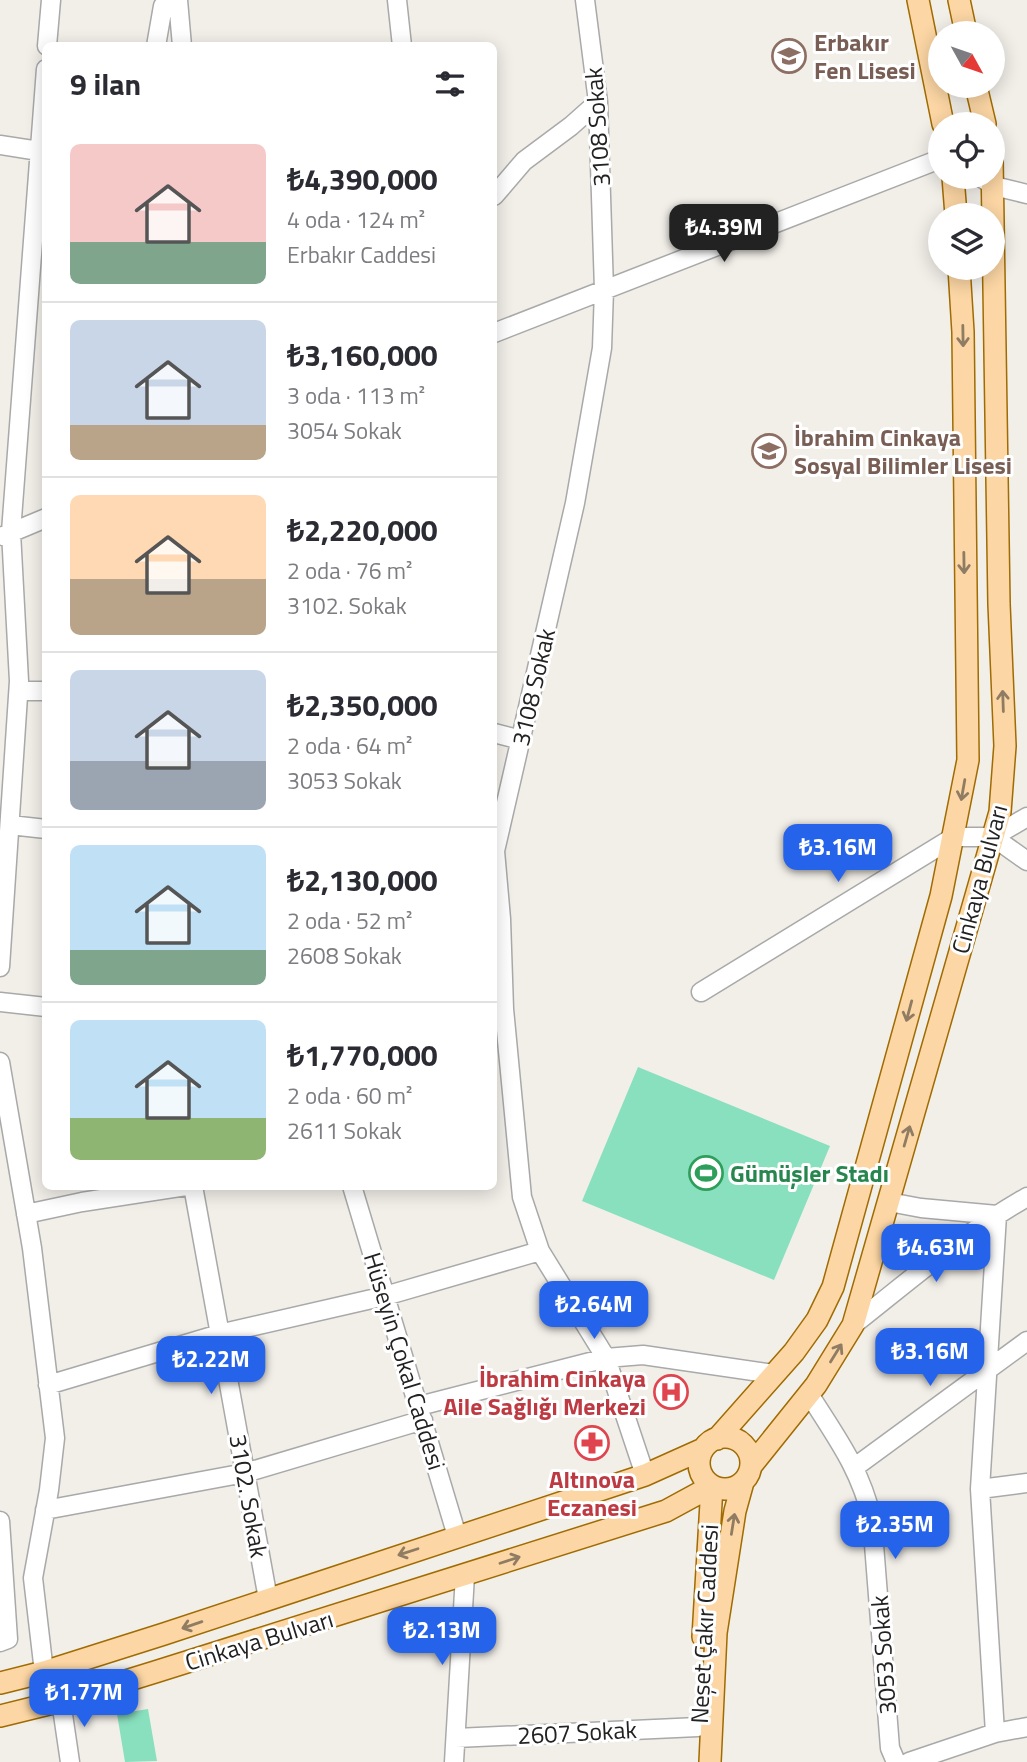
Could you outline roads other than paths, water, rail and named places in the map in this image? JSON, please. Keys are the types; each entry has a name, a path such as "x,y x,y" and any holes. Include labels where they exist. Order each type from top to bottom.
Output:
{"main road":[{"path":"918,0 941,112"},
{"path":"959,0 963,21"},
{"name":"Cinkaya Bulvarı","path":"747,1474 809,1394 853,1325 1000,812 1005,746 987,189"},
{"name":"Cinkaya Bulvarı","path":"0,1682 44,1672 645,1475 710,1444 774,1374 817,1320 833,1287 941,895 968,760 963,332 960,280"},
{"path":"734,1439 747,1450 747,1474 728,1489 712,1486 707,1482 699,1462 710,1444 734,1439"},
{"name":"Neşet Çakır Caddesi","path":"710,1762 716,1633 736,1511 747,1474"},
{"name":"Cinkaya Bulvarı","path":"0,1716 61,1702 666,1511 712,1486"},
{"name":"Neşet Çakır Caddesi","path":"696,1762 712,1486"}],"street":[{"path":"47,42 51,0"},
{"path":"157,42 163,6 168,0"},
{"path":"178,0 181,42"},
{"path":"397,0 402,42"},
{"name":"3108 Sokak","path":"497,842 575,503 601,348 604,290 598,102 586,0"},
{"path":"497,192 524,161 598,102"},
{"path":"0,967 19,691 6,535 37,305 42,142"},
{"path":"0,145 41,160"},
{"path":"497,332 928,164"},
{"path":"1005,187 1027,194"},
{"path":"6,535 42,520"},
{"path":"19,691 42,691"},
{"path":"497,734 521,740"},
{"path":"701,992 954,837 993,837 1027,817"},
{"path":"10,825 42,829"},
{"path":"993,837 1027,861"},
{"name":"3108 Sokak","path":"497,873 501,919 499,1010 522,1197 540,1251 606,1358 645,1475"},
{"path":"0,1002 42,1007"},
{"path":"0,1062 26,1213 55,1438 33,1577 44,1672 61,1702 70,1762"},
{"path":"26,1213 160,1190"},
{"name":"3102. Sokak","path":"194,1190 268,1599"},
{"name":"Hüseyin Çokal Caddesi","path":"353,1190 457,1536"},
{"path":"853,1325 997,1215 1027,1197"},
{"path":"889,1202 921,1208 997,1215"},
{"path":"995,1733 980,1489 997,1215"},
{"path":"48,1385 219,1334 385,1296 540,1251"},
{"path":"855,1467 1027,1341"},
{"path":"45,1510 245,1473 421,1413 606,1358 643,1354 774,1374"},
{"name":"3053 Sokak","path":"809,1394 855,1467 872,1519 890,1748 896,1762"},
{"path":"980,1489 1027,1483"},
{"path":"0,1521 8,1639 0,1642"},
{"path":"454,1762 465,1574"},
{"name":"2607 Sokak","path":"456,1738 698,1727"},
{"path":"909,1762 995,1733 1027,1727"}],"place":[{"name":"Erbakır Fen Lisesi","path":"789,56"},
{"name":"İbrahim Cinkaya Sosyal Bilimler Lisesi","path":"769,451"},
{"name":"Gümüşler Stadı","path":"706,1173"},
{"name":"İbrahim Cinkaya Aile Sağlığı Merkezi","path":"671,1392"},
{"name":"Altınova Eczanesi","path":"592,1443"}]}
